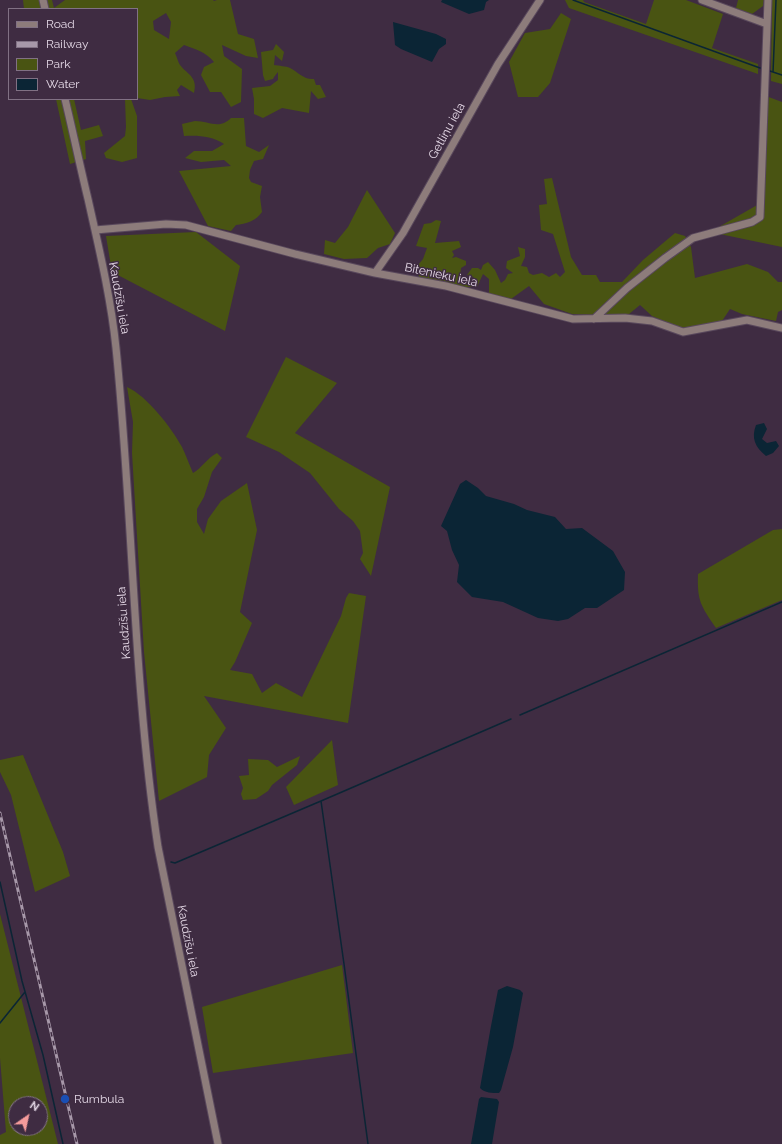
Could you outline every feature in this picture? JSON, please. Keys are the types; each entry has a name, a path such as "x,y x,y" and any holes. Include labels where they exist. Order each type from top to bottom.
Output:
{"street":[{"name":"Getliņu iela","path":"375,273 403,233 494,71 540,0"},
{"path":"702,0 767,24"},
{"path":"594,319 640,278 694,238 752,222 760,217 768,0"},
{"name":"Kaudzīšu iela","path":"65,100 96,230 108,290 116,347 140,686 158,847 218,1144"},
{"name":"Bitenieku iela","path":"96,230 166,224 186,225 295,254 375,273 446,286 573,319 625,318 652,322 683,332 747,320 782,328"}],"green space":[{"path":"23,0 52,0 54,8 24,8"},
{"path":"65,0 230,0 238,34 254,39 258,58 246,56 222,45 224,56 242,69 241,102 231,107 221,92 210,92 201,75 204,67 214,62 204,53 184,45 175,53 180,65 192,77 195,83 194,93 181,85 177,90 180,96 150,100 138,98 138,8 54,8","holes":["166,13 171,22 169,39 154,30 153,21"]},
{"path":"565,0 583,0 584,2 646,24 654,0 686,0 723,14 712,48 758,64 758,74 569,8"},
{"path":"738,0 764,0 763,6 752,14 736,8"},
{"path":"772,0 782,0 782,84 771,81"},
{"path":"561,13 571,19 550,83 538,97 518,97 509,62 525,33 550,29"},
{"path":"276,44 284,52 282,61 275,55 274,65 288,67 304,77 314,79 316,85 320,85 326,97 318,99 311,91 309,113 282,108 263,118 254,114 252,88 270,86 278,80 278,72 273,79 265,81 261,52 273,50"},
{"path":"766,96 782,102 782,247 710,232 759,204"},
{"path":"56,100 74,100 81,130 99,125 103,136 85,141 86,159 70,164"},
{"path":"125,100 131,100 137,116 137,158 122,162 106,158 104,153 125,136"},
{"path":"231,118 244,118 246,146 259,152 269,145 263,159 254,161 250,170 249,178 251,182 262,186 260,197 262,212 257,218 250,222 236,225 231,231 208,226 179,171 231,166 224,160 201,162 185,158 194,151 212,151 224,144 215,139 205,137 184,136 182,124 200,121 222,124"},
{"path":"552,178 571,257 582,275 596,275 600,282 622,282 643,260 675,233 685,236 691,247 695,278 747,264 768,272 778,282 782,282 782,310 778,312 776,321 742,314 730,309 722,321 684,330 652,316 640,305 629,314 609,316 572,314 544,304 529,286 511,299 489,294 489,279 483,274 477,287 455,287 419,279 418,265 423,259 427,248 416,246 424,224 431,223 436,220 441,221 435,243 459,241 461,247 452,251 454,255 452,258 456,257 466,261 466,265 461,268 461,280 458,284 471,280 474,277 467,275 472,268 478,268 481,270 483,265 488,262 495,270 501,283 505,280 508,274 513,273 506,268 507,261 520,256 518,247 525,249 525,257 521,266 527,267 529,273 533,275 542,273 549,277 556,273 560,277 565,272 553,234 541,230 539,205 547,204 544,179"},
{"path":"367,190 395,233 390,244 378,248 367,258 344,259 324,254 325,240 335,243 348,227"},
{"path":"196,232 240,266 225,331 112,272 106,236"},
{"path":"286,357 337,383 295,433 390,487 371,576 360,559 363,553 360,531 353,521 339,509 310,473 279,452 246,437"},
{"path":"127,387 142,397 172,430 182,447 193,473 217,453 222,458 212,472 204,497 197,509 197,522 204,534 208,519 221,501 247,483 257,530 240,612 252,623 230,670 252,674 262,693 276,683 302,697 341,616 349,593 366,596 348,723 204,696 226,728 209,755 207,777 159,801 144,652 132,453 133,422"},
{"path":"782,529 782,600 716,628 703,608 699,597 698,574 773,530"},
{"path":"332,740 338,785 294,805 286,787"},
{"path":"23,755 63,852 70,876 35,892 11,795 0,772 0,760"},
{"path":"300,756 297,765 272,785 268,791 256,799 243,800 241,794 243,788 239,776 249,775 248,759 268,760 277,767"},
{"path":"0,914 46,1096 8,1096 8,1136 48,1136 48,1104 58,1144 0,1144 0,1135 6,1132 0,1058"},
{"path":"342,965 353,1053 213,1073 202,1007"}],"water":[{"path":"442,0 489,0 486,2 484,10 469,14 441,2"},
{"path":"393,22 436,34 446,39 446,44 439,49 432,62 395,45"},
{"path":"764,423 767,429 762,439 767,443 776,441 779,446 773,453 766,456 757,446 754,438 756,425"},
{"path":"466,480 478,488 486,496 514,504 527,510 555,517 566,529 582,528 613,551 625,572 624,590 597,608 585,608 568,619 558,621 538,618 503,602 472,597 457,582 459,565 452,550 447,531 441,526 460,484"},
{"path":"507,986 520,990 523,993 513,1047 501,1090 499,1093 489,1092 480,1088 498,990"},
{"path":"481,1097 497,1099 499,1102 492,1144 471,1144 479,1099"}],"waterway":[{"path":"573,0 760,68"},
{"path":"773,72 776,0"},
{"path":"770,71 782,75"},
{"path":"520,715 782,602"},
{"path":"368,1144 321,801 511,719"},
{"path":"171,862 175,863 321,801"},
{"path":"0,882 22,981 43,1055 63,1144"},
{"path":"0,1023 25,992"}],"railway":[{"path":"0,813 77,1144"}],"place":[{"name":"Rumbula","path":"65,1099"}]}
